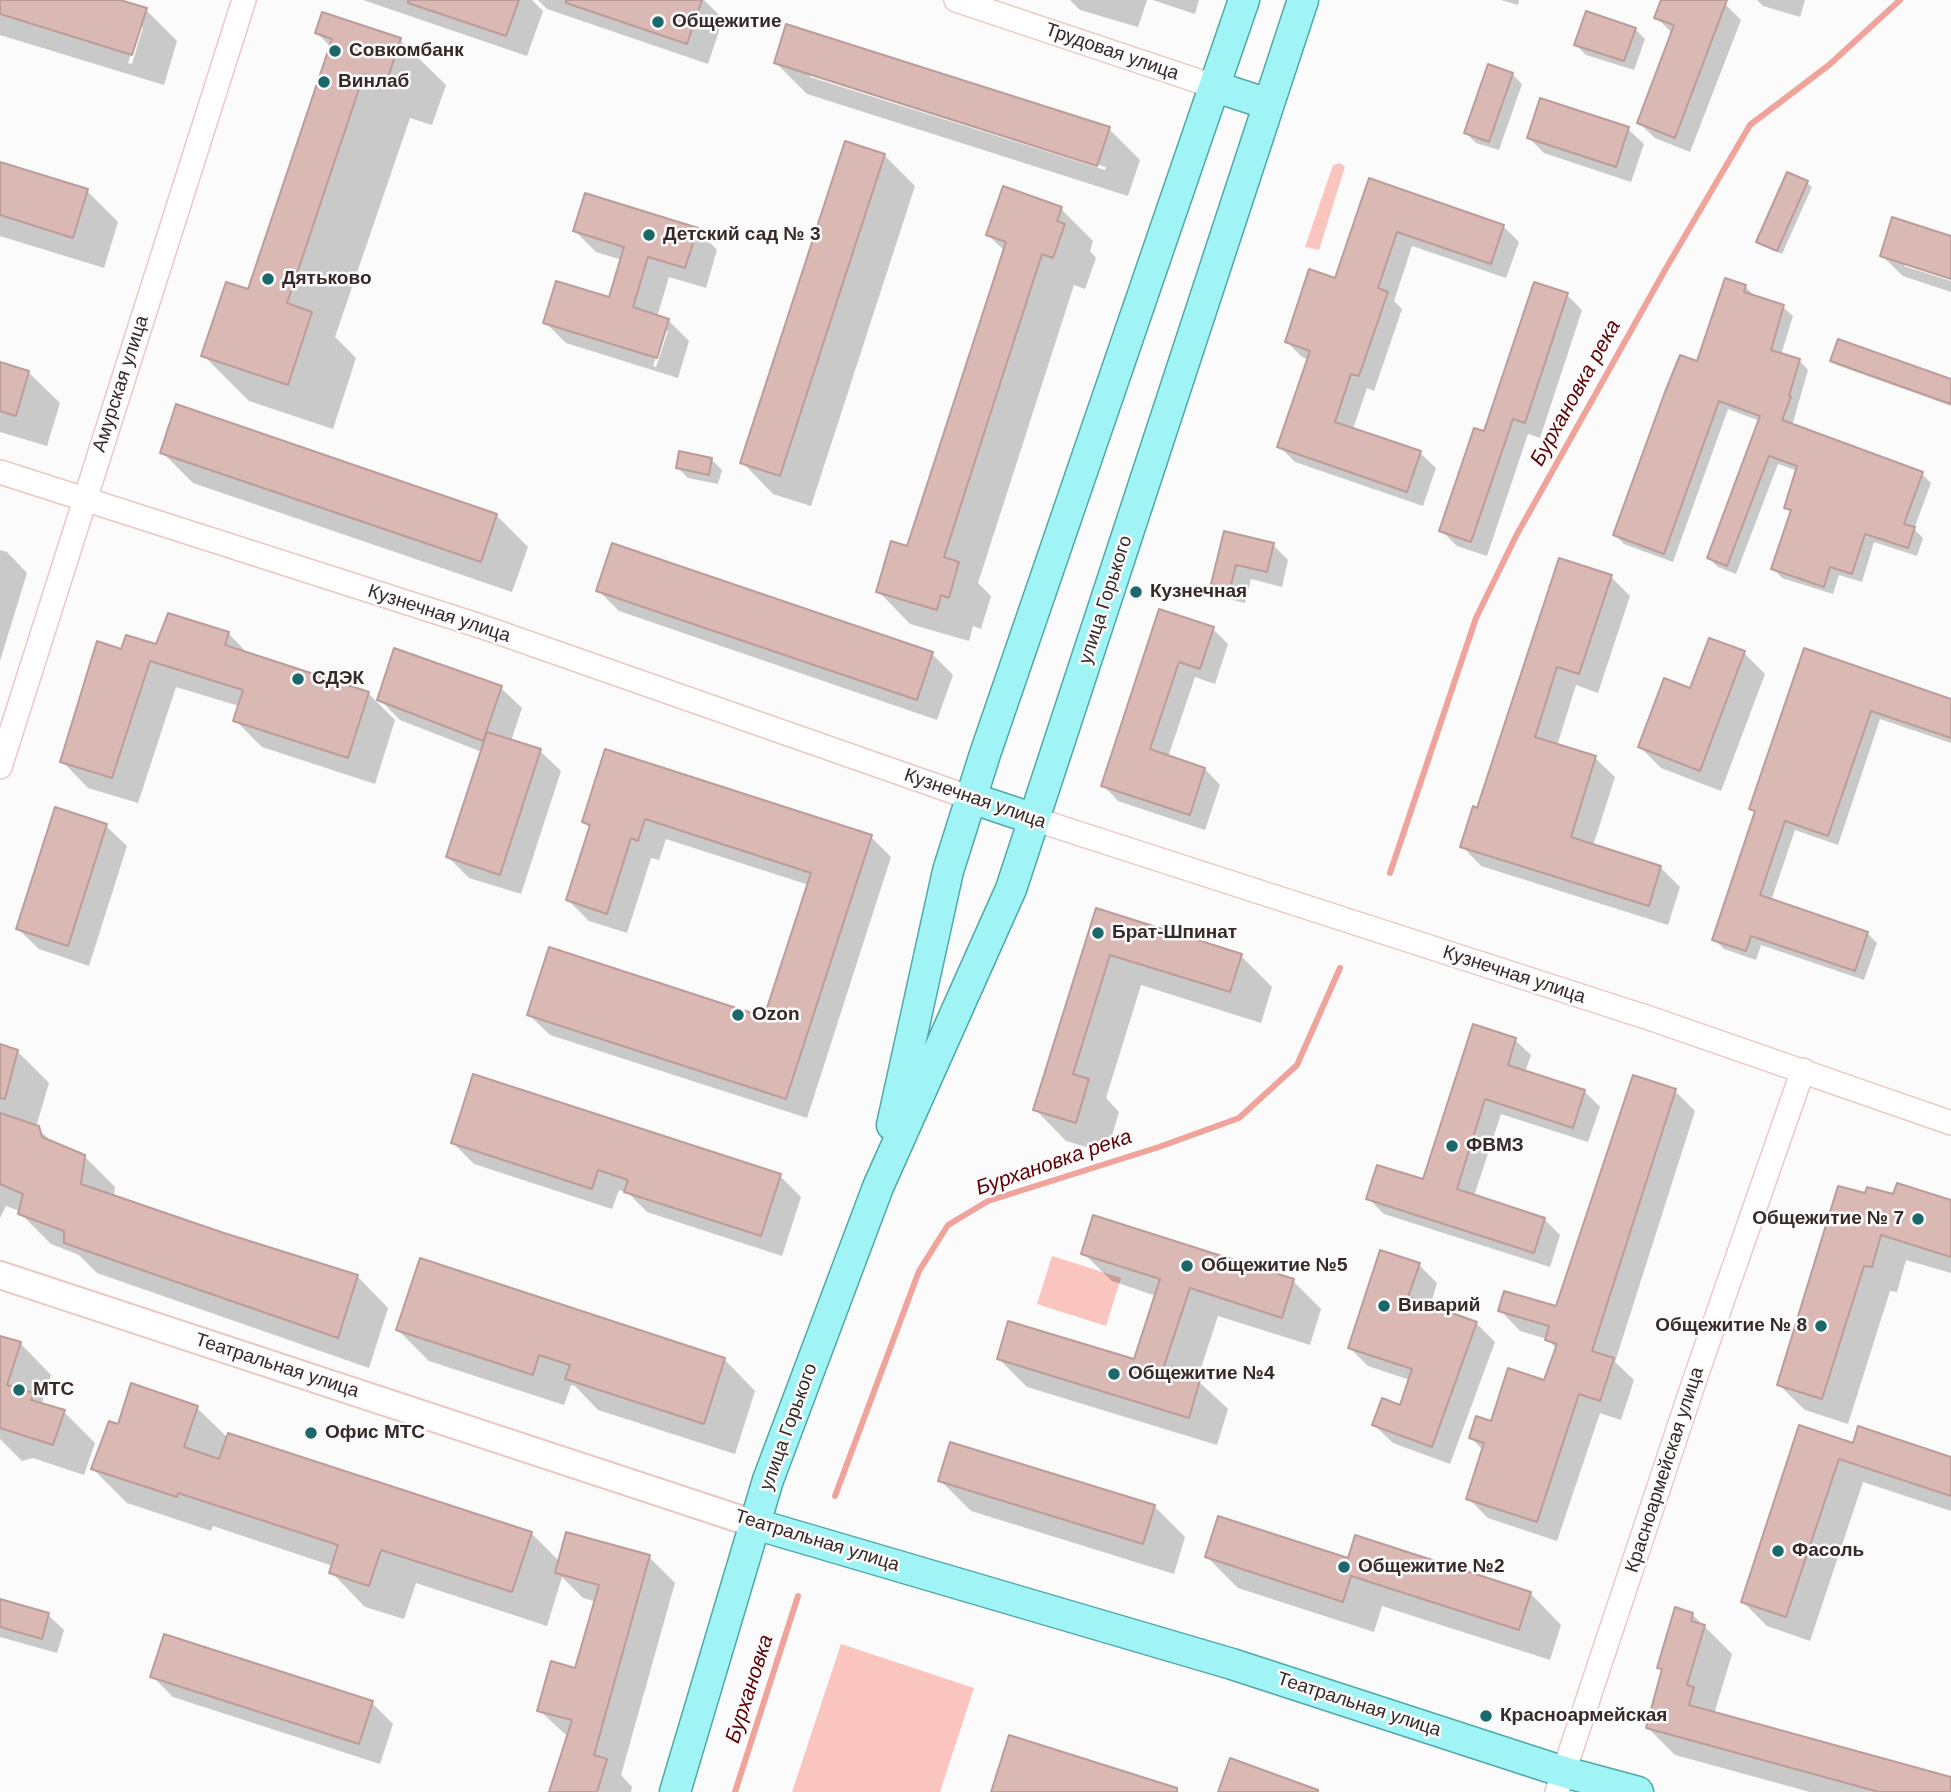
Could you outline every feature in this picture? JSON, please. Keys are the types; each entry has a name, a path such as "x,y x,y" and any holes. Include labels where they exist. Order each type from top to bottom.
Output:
{"main road":[{"name":"улица Горького","path":"878,1187 948,871 1244,0"},
{"name":"улица Горького","path":"675,1792 768,1480 878,1187 1011,889 1303,0"},
{"name":"Трудовая улица","path":"1216,86 1268,104"},
{"name":"Кузнечная улица","path":"971,798 1034,819"},
{"name":"Театральная улица","path":"0,1275 755,1524 1265,1674 1560,1782 1638,1792"}],"street":[{"name":"Амурская улица","path":"0,768 244,0"},
{"name":"Трудовая улица","path":"956,0 1216,86"},
{"name":"Кузнечная улица","path":"0,472 480,626 971,798"},
{"name":"Кузнечная улица","path":"1034,819 1803,1070 1951,1123"},
{"name":"Красноармейская улица","path":"1560,1782 1696,1376 1803,1070"}],"shaded area":[{"path":"1340,163 1345,167 1319,250 1305,247 1333,165"},
{"path":"1052,1256 1121,1278 1106,1326 1037,1304"},
{"path":"841,1644 974,1688 940,1792 792,1792"}],"building":[{"path":"0,0 120,0 147,8 132,55 0,14"},
{"path":"408,0 519,0 506,36 408,3"},
{"name":"Общежитие","path":"566,0 702,0 687,44 566,3"},
{"path":"1661,0 1727,0 1675,138 1637,123 1674,25 1654,18"},
{"path":"1586,11 1636,28 1624,61 1574,45"},
{"path":"322,12 401,38 387,81 364,74 287,303 312,312 288,385 201,356 226,282 248,289 332,39 315,33"},
{"path":"786,24 1110,127 1097,166 774,63"},
{"path":"1488,64 1513,73 1489,142 1464,133"},
{"path":"1540,98 1629,127 1616,167 1527,138"},
{"path":"845,141 885,154 780,476 740,463"},
{"path":"0,162 88,189 73,238 0,215"},
{"path":"1787,172 1808,181 1777,251 1756,242"},
{"path":"1369,178 1504,225 1491,264 1397,232 1378,288 1388,292 1359,376 1351,374 1335,422 1421,451 1407,492 1277,447 1310,351 1285,342 1309,269 1335,278"},
{"path":"1003,186 1062,207 1057,221 1065,224 1053,258 1042,254 944,557 959,562 949,598 941,595 937,610 876,592 891,541 907,546 1006,242 986,235"},
{"path":"585,193 698,228 685,268 648,257 633,307 669,319 657,358 543,323 556,281 609,297 624,247 573,231"},
{"path":"1892,217 1951,236 1951,279 1880,256"},
{"path":"1725,278 1746,285 1744,292 1784,305 1771,350 1800,359 1789,396 1791,397 1782,420 1923,472 1904,524 1915,527 1908,548 1865,534 1852,574 1830,567 1824,587 1771,569 1791,510 1784,508 1797,466 1769,456 1727,566 1707,558 1760,416 1719,401 1664,554 1613,535 1680,355 1697,361"},
{"path":"1534,282 1568,293 1525,423 1513,419 1471,542 1439,531 1474,428 1484,431"},
{"path":"1838,339 1951,379 1951,404 1830,361"},
{"path":"0,362 29,371 16,416 0,411"},
{"path":"176,404 497,514 481,562 160,453"},
{"path":"679,451 712,458 709,475 676,468"},
{"path":"1224,531 1274,543 1267,572 1236,565 1230,589 1211,584"},
{"path":"612,543 933,652 917,700 596,591"},
{"path":"1559,558 1612,575 1579,674 1557,667 1535,737 1596,756 1571,837 1661,866 1649,906 1460,847 1473,806 1477,808"},
{"path":"1159,609 1214,627 1200,669 1179,662 1150,749 1205,768 1190,815 1101,786"},
{"path":"168,613 229,632 225,645 369,692 348,758 233,721 243,690 150,661 112,778 60,762 97,641 121,649 126,635 156,644"},
{"path":"1709,638 1745,651 1700,771 1638,747 1664,678 1690,688"},
{"path":"394,648 502,686 483,741 377,700"},
{"path":"1804,648 1951,699 1951,738 1871,711 1828,836 1785,821 1760,895 1868,932 1855,971 1751,936 1746,951 1712,940 1755,811 1749,809"},
{"path":"487,732 541,749 500,875 446,857"},
{"path":"605,749 872,835 786,1099 527,1015 549,947 764,1017 811,873 645,819 638,841 631,838 607,914 566,900 590,825 582,822"},
{"path":"55,807 107,824 68,946 16,929"},
{"path":"1096,908 1242,954 1230,992 1110,955 1073,1074 1089,1079 1076,1123 1033,1110"},
{"name":"ФВМЗ","path":"1473,1024 1516,1038 1508,1065 1585,1090 1573,1128 1485,1099 1457,1189 1545,1218 1534,1253 1366,1199 1377,1165 1423,1179"},
{"path":"0,1044 18,1050 5,1099 0,1098"},
{"path":"473,1074 781,1174 761,1236 624,1192 628,1180 598,1170 592,1189 451,1143"},
{"path":"1633,1075 1676,1089 1592,1351 1614,1358 1600,1401 1579,1394 1537,1522 1466,1499 1484,1443 1469,1438 1476,1416 1491,1421 1508,1368 1544,1380 1557,1344 1545,1340 1549,1326 1498,1311 1504,1291 1556,1306"},
{"path":"0,1113 39,1126 42,1137 85,1155 81,1184 358,1275 338,1338 64,1243 64,1231 18,1214 23,1194 0,1184"},
{"path":"1897,1183 1951,1200 1951,1257 1881,1235 1872,1267 1864,1266 1822,1399 1777,1385 1838,1186 1865,1193 1867,1187 1893,1194"},
{"path":"1093,1215 1294,1279 1282,1318 1190,1288 1163,1369 1200,1380 1189,1418 997,1359 1008,1321 1134,1359 1160,1279 1081,1254"},
{"path":"1380,1250 1420,1263 1408,1297 1477,1322 1432,1447 1372,1425 1382,1398 1400,1405 1412,1369 1348,1348"},
{"path":"420,1258 725,1358 704,1424 565,1379 570,1365 539,1355 533,1375 396,1330"},
{"name":"МТС","path":"0,1336 21,1342 7,1385 34,1393 31,1400 65,1410 53,1445 0,1428"},
{"path":"131,1383 198,1406 184,1447 219,1459 228,1433 532,1532 512,1592 381,1550 369,1586 329,1573 338,1545 178,1493 177,1497 91,1469 109,1421 118,1424"},
{"path":"1799,1425 1853,1443 1858,1426 1951,1457 1951,1496 1839,1459 1786,1617 1741,1602"},
{"path":"950,1442 1155,1505 1143,1544 938,1481"},
{"name":"Общежитие №2","path":"1218,1516 1348,1558 1355,1535 1531,1592 1519,1630 1351,1576 1343,1602 1205,1557"},
{"path":"566,1532 650,1555 594,1755 607,1759 597,1792 549,1792 572,1720 537,1711 551,1661 575,1668 599,1585 555,1573"},
{"path":"0,1599 49,1613 42,1639 0,1627"},
{"path":"1675,1607 1693,1613 1691,1621 1705,1625 1687,1685 1694,1687 1689,1705 1951,1777 1951,1792 1879,1792 1646,1728 1662,1669 1657,1668"},
{"path":"164,1634 373,1701 359,1744 150,1677"},
{"path":"1009,1735 1177,1788 1177,1792 991,1792"},
{"path":"1230,1758 1318,1790 1318,1792 1218,1792"}],"waterway":[{"name":"Бурхановка река","path":"1390,873 1476,618 1516,536 1665,270 1750,125 1829,65 1900,0"},
{"name":"Бурхановка река","path":"835,1496 919,1271 948,1225 988,1201 1159,1147 1239,1118 1297,1065 1340,968"},
{"name":"Бурхановка","path":"735,1792 798,1596"}],"place":[{"name":"Общежитие","path":"658,22"},
{"name":"Совкомбанк","path":"335,51"},
{"name":"Винлаб","path":"324,82"},
{"name":"Детский сад № 3","path":"649,235"},
{"name":"Дятьково","path":"268,279"},
{"name":"Кузнечная","path":"1136,592"},
{"name":"СДЭК","path":"298,679"},
{"name":"Брат-Шпинат","path":"1098,933"},
{"name":"Ozon","path":"738,1015"},
{"name":"ФВМЗ","path":"1452,1146"},
{"name":"Общежитие № 7","path":"1918,1219"},
{"name":"Общежитие №5","path":"1187,1266"},
{"name":"Виварий","path":"1384,1306"},
{"name":"Общежитие № 8","path":"1821,1326"},
{"name":"Общежитие №4","path":"1114,1374"},
{"name":"МТС","path":"19,1390"},
{"name":"Офис МТС","path":"311,1433"},
{"name":"Фасоль","path":"1778,1551"},
{"name":"Общежитие №2","path":"1344,1567"},
{"name":"Красноармейская","path":"1486,1716"}]}
